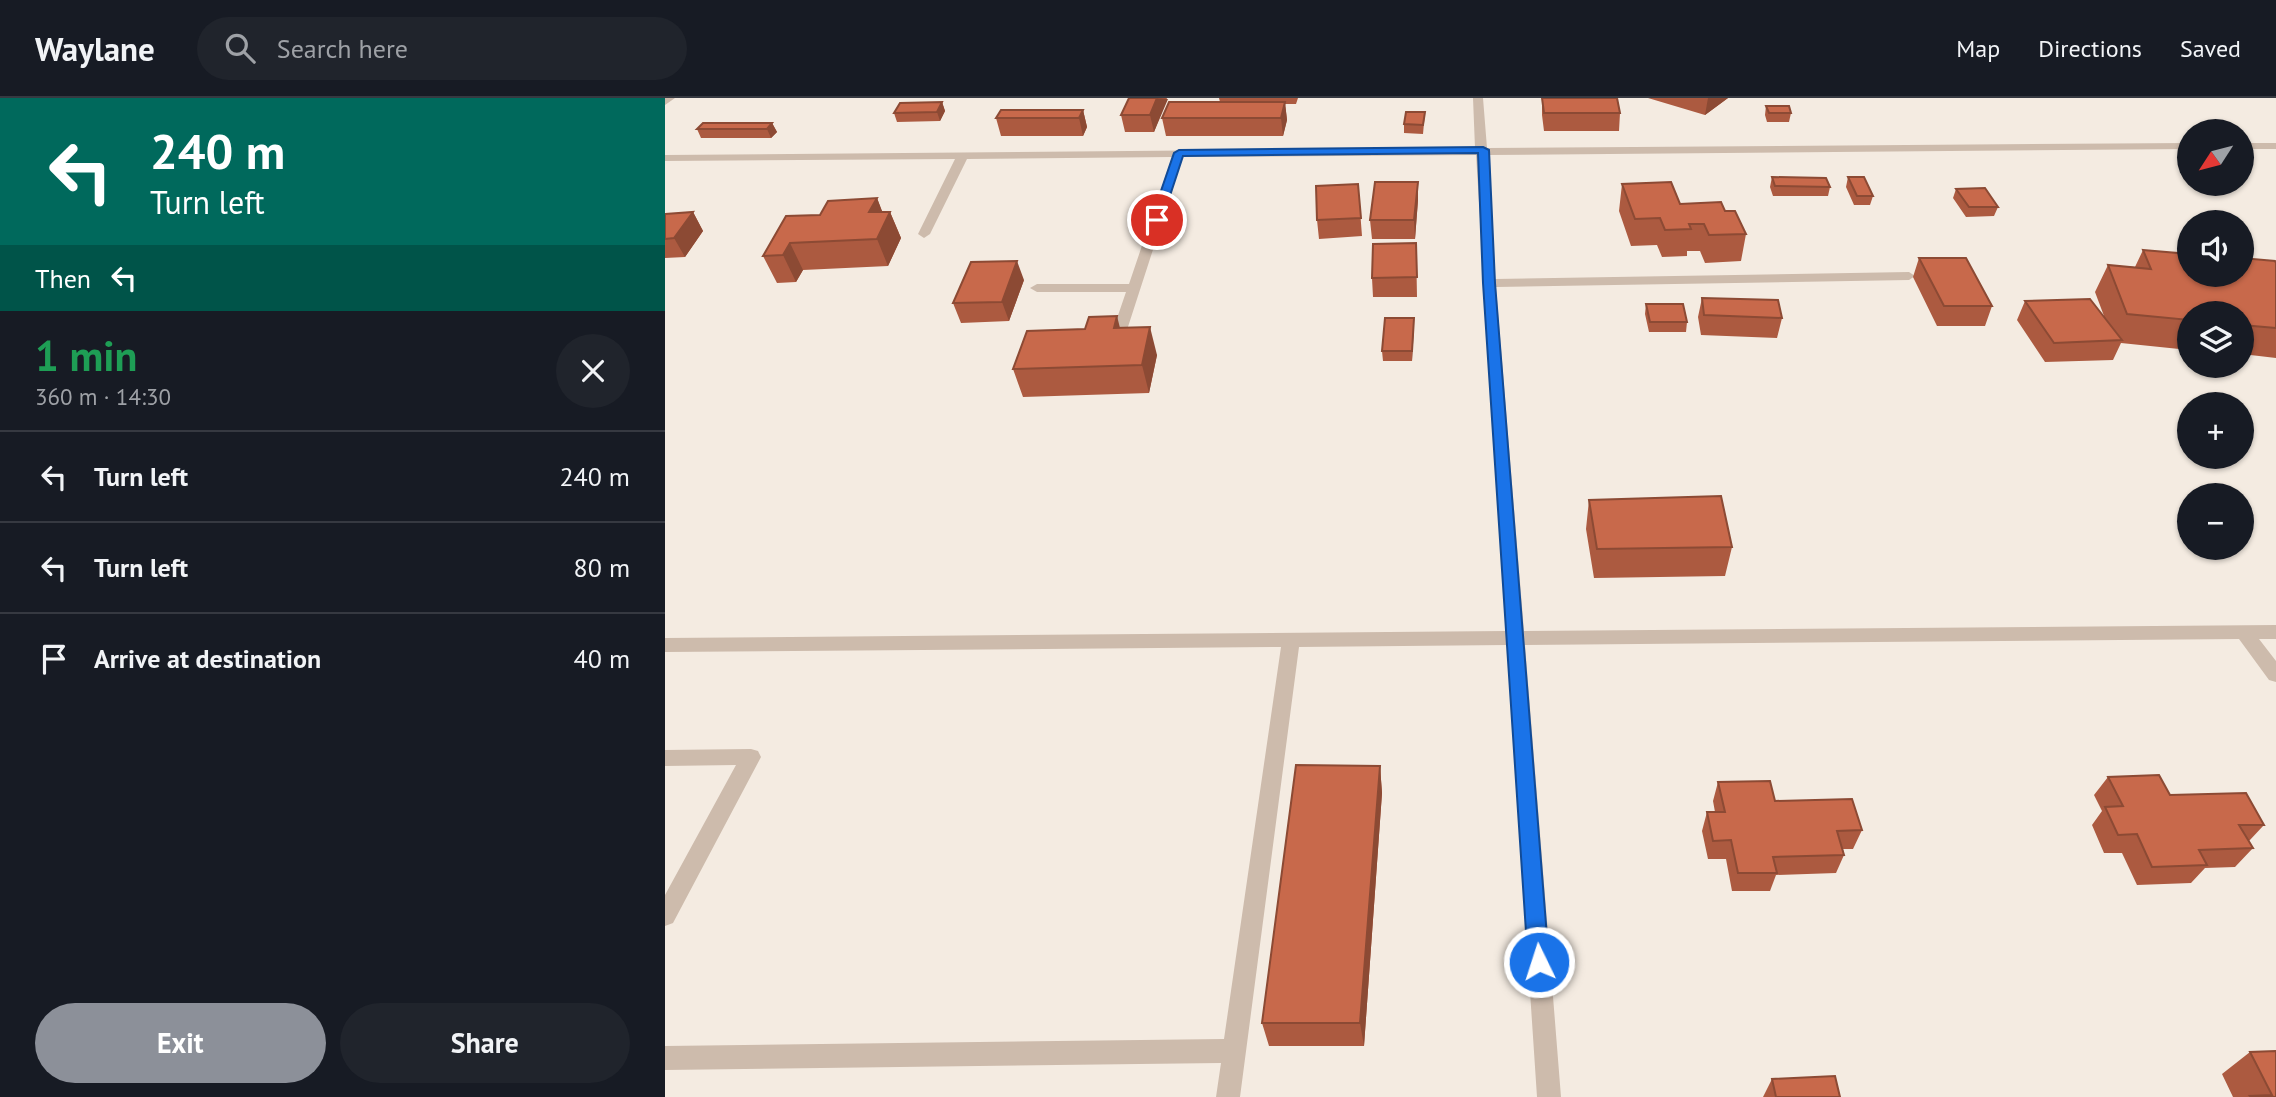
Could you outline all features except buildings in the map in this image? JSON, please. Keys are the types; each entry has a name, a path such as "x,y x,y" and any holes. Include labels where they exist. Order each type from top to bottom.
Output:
{"street":[{"path":"665,102 670,98"},
{"path":"1478,98 1489,283 1549,1097"},
{"path":"665,158 2177,146"},
{"path":"2254,146 2276,146"},
{"path":"1119,333 1179,153"},
{"path":"924,234 963,155"},
{"path":"1489,283 1909,276"},
{"path":"1037,288 1134,288"},
{"path":"2244,632 2276,676"},
{"path":"665,645 2276,632"},
{"path":"1228,1097 1232,1051 1291,640"},
{"path":"665,758 751,757 665,916"},
{"path":"665,1058 1232,1051"}],"route":[{"path":"1157,220 1179,153 1483,150 1489,283 1539,962"}]}
